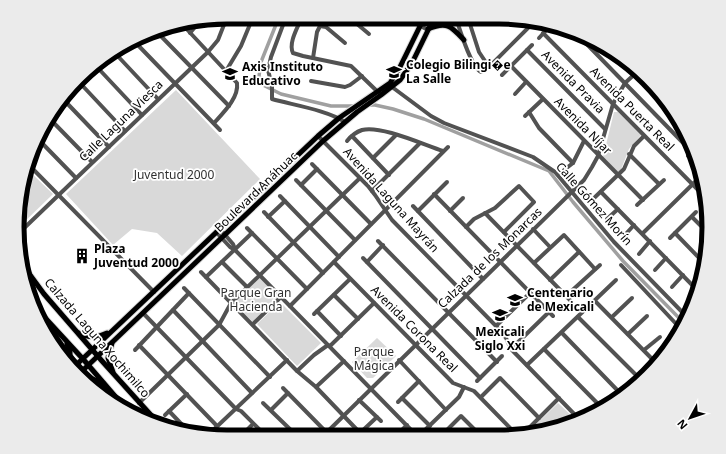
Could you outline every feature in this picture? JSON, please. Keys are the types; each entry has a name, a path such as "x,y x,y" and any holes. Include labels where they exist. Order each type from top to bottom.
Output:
{"main road":[{"name":"Boulevard Anáhuac","path":"77,364 318,136 339,118 360,104 392,87 407,70 431,24"},
{"name":"Boulevard Anáhuac","path":"83,370 323,141 380,94 397,74 420,25"},
{"path":"428,30 440,25 447,25 464,40"},
{"name":"Calzada Laguna Xochimilco","path":"30,275 38,287 92,350 151,416"},
{"path":"31,278 38,287"},
{"path":"143,313 155,296 154,292"},
{"name":"Calzada Laguna Xochimilco","path":"46,319 115,397"},
{"path":"77,332 93,338 110,332"},
{"path":"66,341 70,351 70,356"},
{"path":"112,342 108,358 115,376"},
{"path":"91,379 104,384"}],"street":[{"name":"Calle Laguna Viesca","path":"24,228 208,52 218,40 224,24"},
{"path":"226,70 241,46 250,24"},
{"path":"284,24 270,64 269,74 272,86 272,99 339,118 345,122"},
{"path":"299,24 291,49 295,54 351,66 380,94"},
{"path":"357,24 369,34"},
{"path":"458,24 478,71 482,72 489,67 529,27"},
{"path":"470,24 479,52 489,67"},
{"path":"313,58 317,32 320,26 324,25 330,29 345,43"},
{"path":"420,25 428,30"},
{"path":"190,33 195,27"},
{"path":"186,28 226,70 237,86 229,106 214,123"},
{"path":"539,38 546,30"},
{"name":"Avenida Puerta Real","path":"543,33 698,190"},
{"path":"161,35 229,106"},
{"path":"467,48 476,43"},
{"path":"585,43 626,83 687,148"},
{"path":"138,44 220,130"},
{"path":"502,75 532,45"},
{"name":"Avenida Pravia","path":"527,50 605,129"},
{"path":"117,56 158,99"},
{"name":"Avenida Níjar","path":"511,66 642,200"},
{"path":"99,69 142,115"},
{"name":"Calzada de los Monarcas","path":"331,430 399,360 584,180 598,156 613,104 626,83 634,75"},
{"path":"311,81 345,87 362,76"},
{"path":"514,94 526,82"},
{"path":"82,85 125,131"},
{"name":"Calle Gómez Morín","path":"392,87 426,112 444,123 533,157 555,172 614,242 683,313"},
{"path":"525,116 543,99"},
{"path":"66,103 109,147"},
{"path":"529,112 539,128 573,163"},
{"path":"53,121 92,162"},
{"path":"347,141 362,130 370,129 396,135 443,151"},
{"path":"373,158 396,135"},
{"name":"Avenida Laguna Mayrán","path":"318,136 372,191 392,220 496,326 506,338 511,349 576,415"},
{"path":"352,136 389,174"},
{"path":"591,201 624,169 629,154 634,146 644,136"},
{"path":"564,170 573,163 584,141"},
{"path":"42,143 76,178"},
{"path":"372,191 420,143"},
{"path":"290,306 448,147"},
{"path":"629,154 659,184"},
{"path":"312,164 371,224"},
{"path":"33,169 154,292"},
{"path":"301,185 317,169"},
{"path":"140,403 220,325 231,302 360,178"},
{"path":"296,180 355,240"},
{"path":"638,205 664,180"},
{"path":"643,234 696,180"},
{"path":"418,211 446,182"},
{"path":"466,227 474,219 495,208 519,186 534,202 504,232"},
{"path":"601,192 693,286"},
{"path":"434,194 553,316"},
{"path":"280,196 338,257"},
{"path":"450,211 463,198"},
{"path":"268,216 285,201"},
{"path":"413,206 483,278"},
{"path":"607,220 618,208"},
{"path":"264,212 323,273"},
{"path":"670,238 696,212"},
{"path":"486,214 570,300"},
{"path":"692,217 702,227"},
{"path":"624,236 634,225"},
{"path":"247,228 307,289"},
{"path":"533,229 550,247"},
{"path":"218,231 230,247 235,250 260,275 412,430"},
{"path":"206,277 252,233"},
{"path":"675,233 699,258"},
{"path":"534,263 564,235 595,269"},
{"path":"378,240 497,362"},
{"path":"639,254 650,241"},
{"path":"367,262 383,245"},
{"path":"550,280 579,252"},
{"path":"363,258 432,328 479,379 502,356"},
{"path":"656,270 666,258"},
{"path":"222,262 246,287"},
{"name":"Avenida Corona Real","path":"334,262 453,383 474,391 512,430"},
{"path":"566,296 600,264"},
{"name":"Calle Gómez Morín","path":"621,265 677,325"},
{"path":"201,272 297,371 316,387 358,430"},
{"path":"672,287 683,275"},
{"path":"341,336 315,313 350,279"},
{"path":"527,365 616,280"},
{"path":"184,288 270,377"},
{"path":"135,350 189,293"},
{"path":"496,326 530,293"},
{"path":"334,295 358,319"},
{"path":"253,324 281,297"},
{"path":"612,317 632,298"},
{"path":"595,301 653,360"},
{"path":"297,371 314,355 341,336 374,303"},
{"path":"173,310 252,393"},
{"path":"511,349 549,312"},
{"path":"143,313 236,409 241,411 258,430"},
{"path":"628,334 647,316"},
{"path":"578,317 637,376"},
{"path":"562,333 618,391"},
{"path":"644,350 660,337"},
{"path":"139,345 217,426"},
{"path":"544,349 598,404"},
{"path":"213,430 287,360"},
{"path":"399,360 446,410"},
{"path":"316,387 344,361"},
{"path":"481,397 500,378 539,418"},
{"path":"398,402 419,381"},
{"path":"283,388 321,430"},
{"path":"426,430 459,397 464,388"},
{"path":"271,410 288,393"},
{"path":"165,415 187,394"},
{"path":"402,398 430,426"},
{"path":"530,427 559,398"},
{"path":"359,400 381,421"},
{"path":"263,403 291,430"},
{"path":"169,411 182,425"},
{"path":"448,430 461,416 475,430"},
{"path":"366,430 377,417"},
{"path":"247,430 253,424"},
{"path":"402,430 407,425"}],"green space":[{"name":"Juventud 2000","path":"176,90 260,179 182,256 157,233 132,229 113,245 66,194"},
{"path":"614,112 618,112 641,135 629,149 620,172 617,171 603,157"},
{"path":"31,173 53,194 24,222 28,187"},
{"name":"Parque Gran Hacienda","path":"260,277 279,297 253,322 233,303"},
{"path":"280,302 321,343 297,366 257,324"},
{"name":"Parque Mágica","path":"377,338 396,356 373,378 367,378 352,362"},
{"path":"558,403 572,416 552,423 533,427"}],"waterway":[{"path":"276,24 261,62 259,76 265,86 281,94 331,106 355,106"},
{"path":"367,105 375,105 393,109 424,119 549,171 623,261 680,319"}],"place":[{"name":"Colegio Bilingi�e La Salle","path":"394,72"},
{"name":"Axis Instituto Educativo","path":"230,74"},
{"name":"Plaza Juventud 2000","path":"82,256"},
{"name":"Centenario de Mexicali","path":"515,300"},
{"name":"Mexicali Siglo Xxi","path":"500,315"}]}
